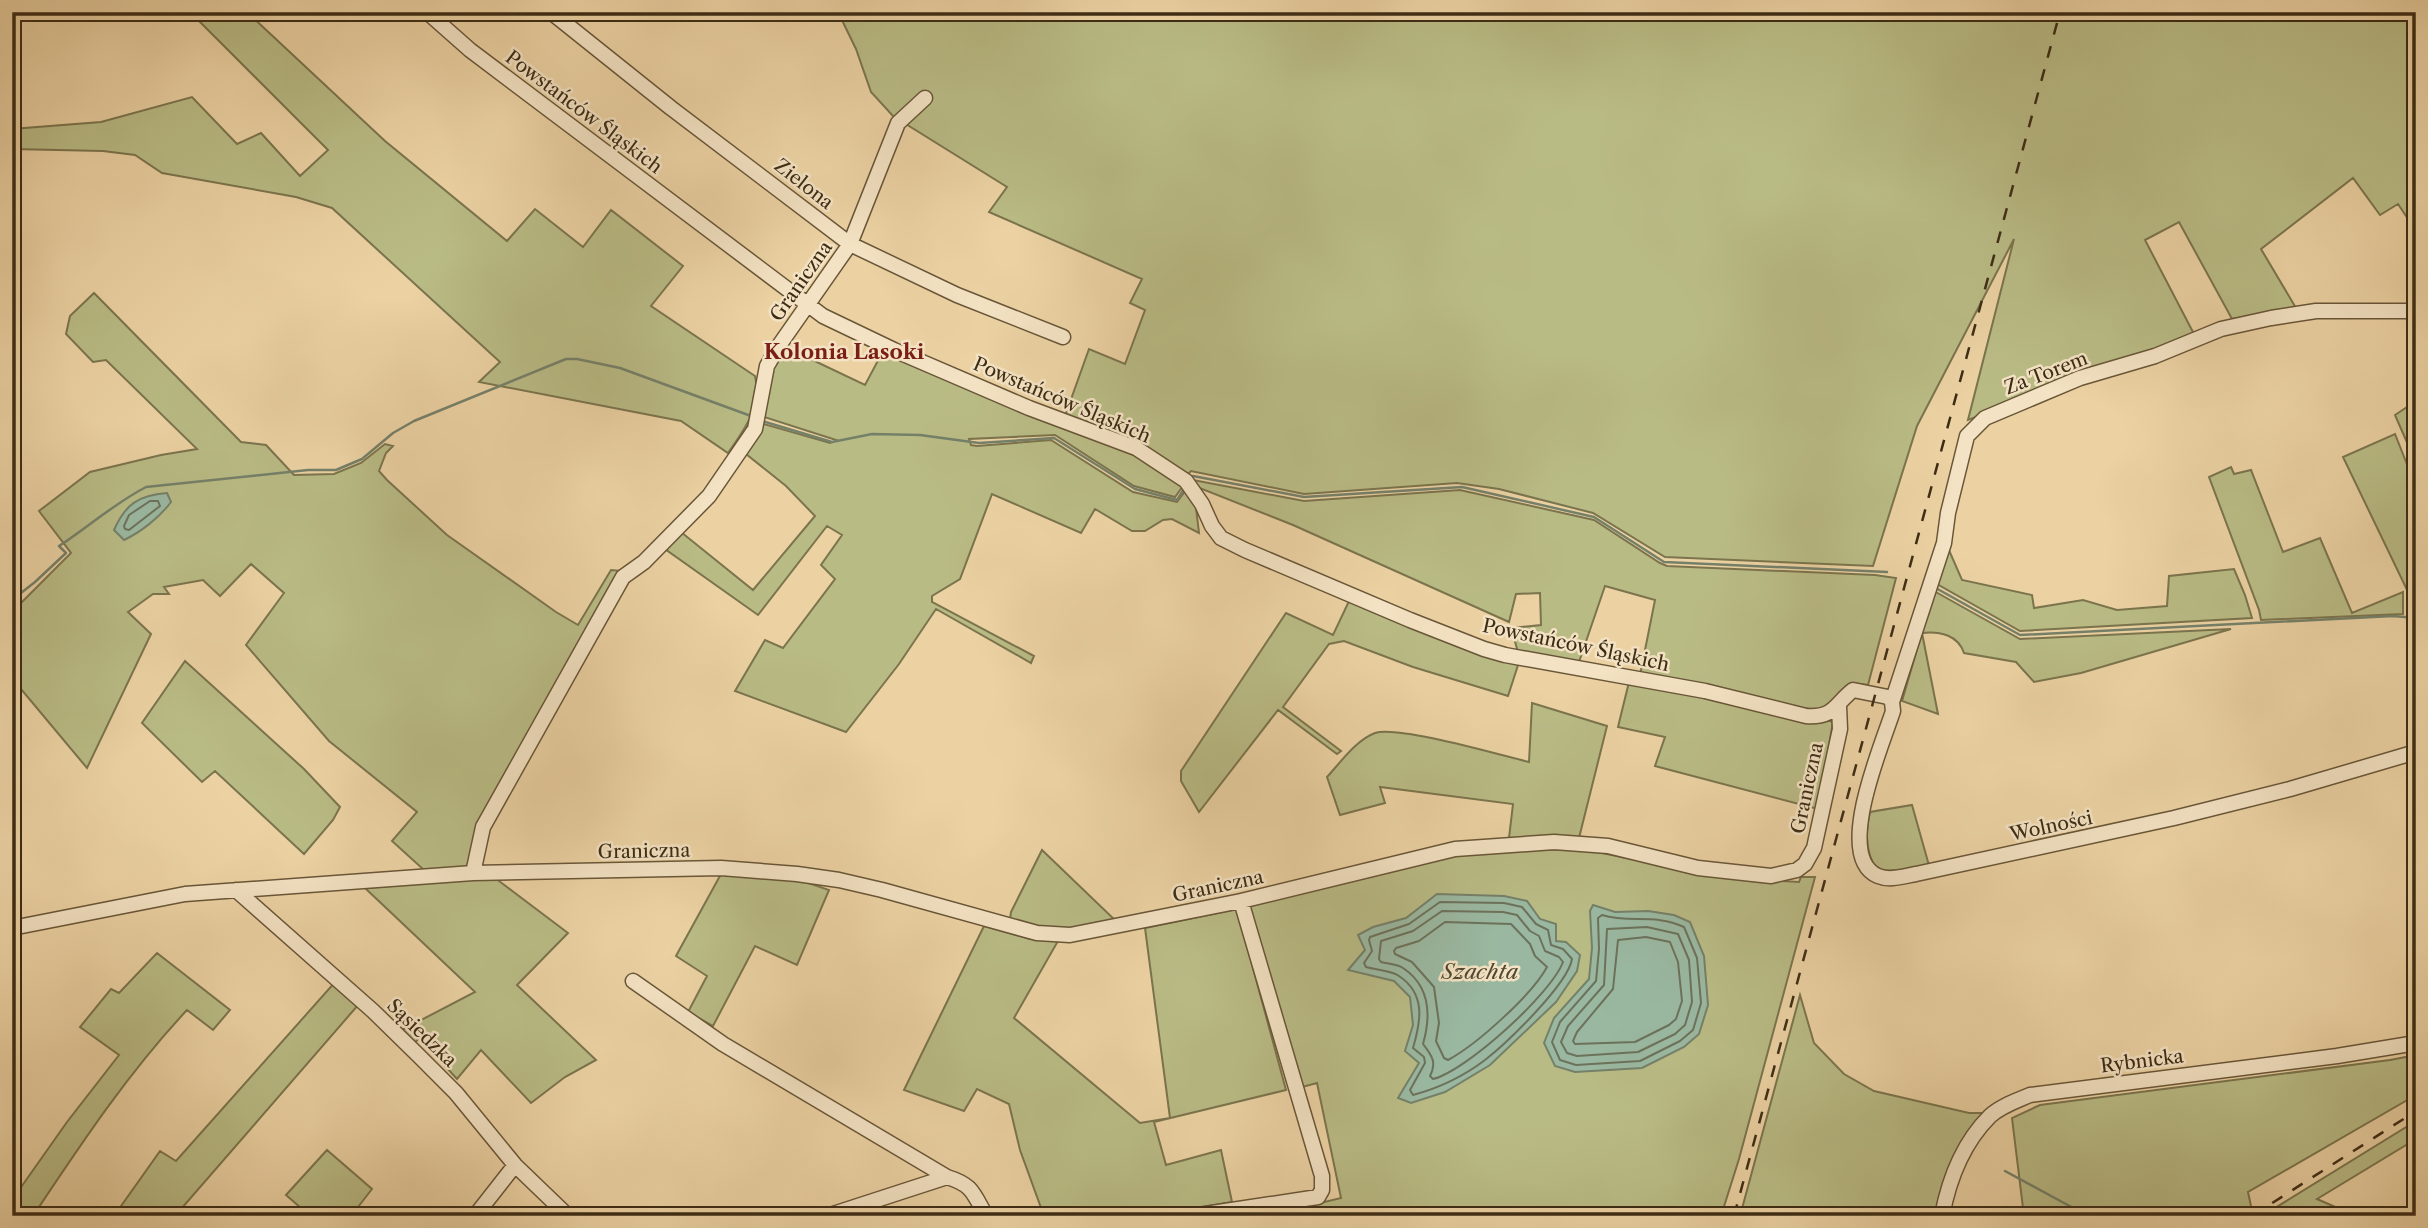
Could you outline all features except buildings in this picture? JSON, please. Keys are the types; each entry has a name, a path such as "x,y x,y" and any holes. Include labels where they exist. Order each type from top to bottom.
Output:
{"street":[{"name":"Powstańców Śląskich","path":"427,12 470,50 823,316 1029,408 1136,448 1186,481 1221,538 1410,621 1505,655 1704,691 1806,716 1828,714 1853,690 1890,699"},
{"name":"Zielona","path":"551,12 671,108 850,244 957,295 1063,337"},
{"name":"Graniczna","path":"473,873 483,827 623,577 645,562 709,496 755,429 767,366 850,244 898,123 925,98"},
{"name":"Za Torem","path":"1890,699 1944,543 1948,513 1967,436 1985,418 2080,378 2155,356 2221,329 2316,312 2416,311"},
{"name":"Wolności","path":"1890,699 1890,719 1863,802 1860,845 1864,862 1871,872 1888,878 2174,818 2290,789 2416,752"},
{"name":"Graniczna","path":"12,928 186,894 473,873 721,868 797,874 882,890 965,915 1054,936 1241,901 1455,849 1496,845 1555,842 1608,846 1698,868 1761,875 1789,874 1805,864 1814,848 1840,729 1839,706"},
{"name":"Sąsiedzka","path":"236,890 373,1011 456,1093 515,1165 568,1216"},
{"path":"1192,1216 1318,1197 1322,1190 1322,1176 1241,901"},
{"path":"633,981 723,1044 947,1177 964,1182 986,1216"},
{"name":"Rybnicka","path":"1942,1216 1957,1163 1969,1144 1993,1114 2029,1095 2337,1056 2416,1043"},
{"path":"475,1216 515,1165"},
{"path":"827,1216 947,1177"}],"green space":[{"path":"190,12 247,12 385,141 507,241 535,209 583,247 611,210 683,266 651,306 755,376 757,387 754,407 746,426 728,453 681,421 479,382 500,362 332,208 296,197 162,173 135,155 103,151 12,149 12,129 101,122 192,97 237,144 261,133 300,176 328,150"},
{"path":"838,12 2416,12 2416,231 2398,204 2380,215 2353,178 2261,249 2296,308 2232,319 2179,222 2145,240 2194,334 1968,420 2014,239 1917,426 1873,566 1665,557 1593,513 1499,489 1457,483 1304,494 1191,471 1187,475 1065,416 1089,349 1125,364 1145,310 1130,303 1142,279 989,212 1007,187 893,116 871,92 856,49"},
{"path":"94,293 241,442 266,445 294,475 334,474 361,463 385,444 393,446 386,453 379,471 387,480 447,535 578,625 611,570 623,571 466,868 424,870 392,841 417,812 329,741 246,645 284,593 251,564 220,596 203,580 164,587 169,594 153,594 128,612 151,634 87,768 21,689 12,697 12,612 71,553 39,511 90,472 197,449 106,360 93,362 66,334 70,316"},
{"path":"781,345 865,385 882,353 1134,455 1183,486 1175,497 1134,486 1055,435 969,439 971,445 977,446 1051,440 1133,492 1177,502 1186,490 1195,499 1199,533 1172,519 1163,520 1145,531 1132,531 1095,509 1081,533 992,494 960,579 932,596 932,602 1034,656 1031,663 936,609 899,664 846,732 735,691 765,640 783,648 835,579 821,565 842,535 827,526 758,615 665,549 681,532 753,590 815,516 786,486 746,454 760,423 830,443 836,440 761,416 770,366"},
{"path":"2416,401 2416,463 2395,415"},
{"path":"2395,434 2416,487 2416,592 2409,594 2343,457"},
{"path":"2231,467 2234,474 2251,470 2283,552 2320,538 2352,613 2403,592 2403,614 2261,620 2209,477"},
{"path":"1193,480 1304,501 1460,490 1594,520 1667,566 1896,578 1868,685 1852,683 1824,710 1789,707 1640,675 1655,600 1605,586 1579,662 1518,652 1511,628 1541,625 1540,593 1516,594 1509,622 1293,525 1197,487"},
{"path":"1948,548 1962,580 2032,595 2034,608 2083,600 2117,610 2167,606 2169,576 2234,569 2252,618 2020,631 1937,584"},
{"path":"1934,591 2020,639 2231,629 2081,673 2034,682 2016,662 1964,653 1953,638 1922,633 1938,714 1902,701"},
{"path":"1350,599 1519,662 1508,696 1413,667 1344,641 1329,644 1283,707 1341,751 1337,754 1278,710 1199,812 1181,781 1181,771 1286,613 1333,635"},
{"path":"185,661 304,769 340,807 333,820 304,854 215,771 202,782 142,723"},
{"path":"1629,682 1815,723 1827,720 1833,722 1818,809 1655,766 1665,737 1618,727"},
{"path":"1532,703 1607,726 1579,838 1509,838 1513,804 1380,787 1385,803 1340,815 1327,777 1349,752 1368,736 1387,732 1404,733 1529,762"},
{"path":"1912,805 1930,869 1878,871 1867,843 1870,812"},
{"path":"1582,849 1726,878 1799,882 1801,877 1815,877 1739,1159 1721,1216 1274,1216 1341,1198 1317,1083 1302,1087 1250,908 1258,901 1464,851"},
{"path":"1042,850 1116,921 1065,930 1035,930 1010,919"},
{"path":"721,874 788,876 829,890 797,965 755,946 713,1026 688,1012 707,976 676,956"},
{"path":"495,878 568,933 517,985 596,1060 565,1077 531,1103 481,1050 457,1079 419,1038 413,1045 400,1031 475,992 365,888"},
{"path":"1237,909 1286,1090 1154,1122 1166,1165 1221,1150 1232,1202 1150,1216 1044,1216 1020,1150 1009,1104 977,1089 964,1111 904,1090 984,926 1030,939 1058,941 1014,1018 1140,1123 1170,1118 1145,928"},
{"path":"157,953 230,1010 213,1030 187,1010 125,1084 33,1216 29,1216 12,1204 12,1200 119,1055 80,1027 111,989 119,993"},
{"path":"336,981 359,1004 175,1216 114,1216 160,1151 176,1161"},
{"path":"1800,995 1814,1043 1844,1074 1874,1091 1969,1113 1987,1113 1952,1160 1936,1216 1740,1216"},
{"path":"2416,1055 2416,1095 2248,1192 2251,1206 2234,1216 2024,1216 2012,1118 2040,1105"},
{"path":"2416,1121 2416,1139 2317,1199 2356,1216 2262,1216"},
{"path":"327,1150 372,1189 351,1216 310,1216 286,1195"}],"water":[{"path":"167,493 171,502 143,528 124,540 114,530 123,514 134,503 148,496"},
{"name":"Szachta","path":"1437,894 1504,896 1527,901 1540,919 1556,924 1556,941 1566,942 1580,955 1577,971 1556,1002 1490,1065 1445,1092 1411,1103 1398,1098 1419,1063 1405,1051 1413,1025 1410,997 1394,981 1348,970 1365,950 1358,935 1373,927 1406,918"},
{"path":"1593,905 1615,912 1648,911 1674,915 1690,922 1704,956 1708,1005 1699,1034 1684,1047 1642,1068 1575,1072 1555,1066 1544,1043 1554,1018 1589,979 1592,948 1590,911"}],"waterway":[{"path":"12,600 66,553 59,546 146,487 308,470 336,470 362,459 393,433 414,421 566,359 620,368 751,416"},
{"path":"762,421 832,442 872,434 920,435 979,443 1054,438 1135,489 1177,500 1184,489"},
{"path":"1191,478 1193,476 1304,497 1462,487 1594,517 1664,562 1887,572"},
{"path":"1934,587 2020,635 2393,616 2416,618"},
{"path":"2005,1171 2088,1216"}],"railway":[{"path":"1734,1216 2060,12"},
{"path":"2252,1216 2416,1111"}],"district":[{"name":"Kolonia Lasoki","path":"844,351"}]}
